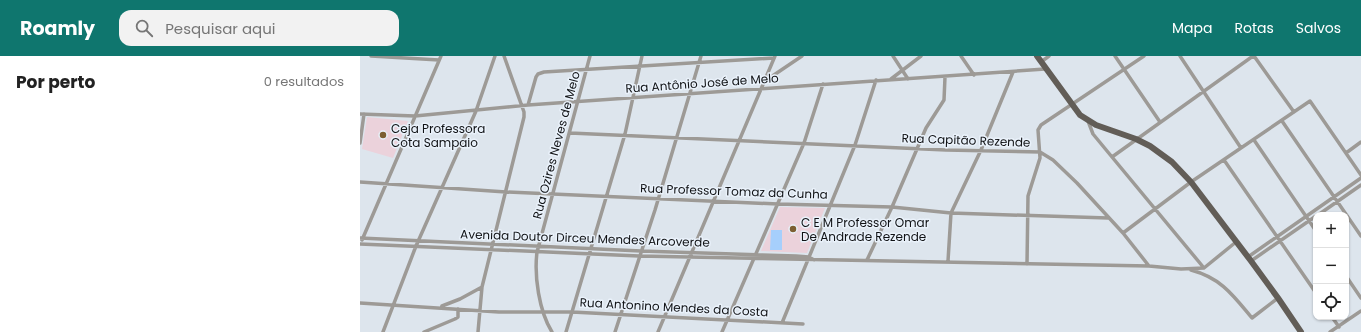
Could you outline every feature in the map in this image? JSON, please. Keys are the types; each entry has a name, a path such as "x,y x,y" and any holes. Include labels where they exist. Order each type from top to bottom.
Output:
{"main road":[{"path":"1037,56 1072,106 1088,121 1102,128 1136,139 1167,158 1191,182 1278,298 1301,332"}],"street":[{"path":"360,244 361,238 440,58 371,56"},
{"path":"382,332 416,246 476,111 495,56"},
{"path":"478,332 482,287 524,117 522,107 504,56"},
{"name":"Rua Ozires Neves de Melo","path":"552,332 544,311 536,272 537,252 590,56"},
{"path":"566,332 624,134 642,56"},
{"path":"615,332 659,198 701,56"},
{"path":"764,82 802,56"},
{"path":"893,56 903,69 908,79"},
{"path":"890,79 921,56"},
{"path":"961,56 974,75"},
{"path":"1041,62 1049,56"},
{"path":"1115,56 1160,122"},
{"path":"1028,264 1029,190 1039,162 1040,152 1037,131 1042,124 1072,106 1144,56"},
{"path":"1180,56 1241,148"},
{"path":"1112,157 1254,56 1294,112"},
{"path":"528,106 537,75 544,72 775,57 658,332"},
{"name":"Rua Antônio José de Melo","path":"362,114 415,116 578,102 1046,69"},
{"path":"948,261 951,214 981,150 1013,72"},
{"path":"867,260 892,207 917,148 931,120 944,100 945,77"},
{"path":"782,323 855,145 876,80"},
{"path":"722,332 804,142 823,84"},
{"path":"1123,233 1191,182 1310,101 1361,175"},
{"path":"360,143 362,114"},
{"path":"1088,121 1094,134 1112,157 1204,268"},
{"path":"1282,121 1361,236"},
{"name":"Rua Capitão Rezende","path":"570,133 1040,152 1049,156 1057,163 1123,233 1149,266"},
{"path":"1254,140 1313,227"},
{"path":"1346,153 1361,142"},
{"path":"1224,160 1313,289"},
{"path":"1249,259 1277,236 1361,178"},
{"name":"Rua Professor Tomaz da Cunha","path":"360,182 506,192 778,204 892,207 951,214 1108,218"},
{"path":"1323,212 1361,185"},
{"path":"1249,259 1280,241 1313,218"},
{"name":"Avenida Doutor Dirceu Mendes Arcoverde","path":"361,238 491,247 537,252 639,256 808,259"},
{"path":"808,259 1149,266 1186,269 1204,268 1236,242"},
{"name":"Avenida Doutor Dirceu Mendes Arcoverde","path":"360,244 538,247 692,252 755,257"},
{"path":"1186,269 1202,273 1223,285 1252,318 1278,298"},
{"path":"1349,280 1361,298"},
{"path":"441,307 482,287"},
{"name":"Rua Antonino Mendes da Costa","path":"360,303 480,310 621,314 803,324"},
{"path":"424,332 455,320 458,316 458,309"},
{"path":"1330,332 1361,311"},
{"path":"1334,320 1339,326"}],"shaded area":[{"name":"Ceja Professora Cota Sampaio","path":"367,117 408,121 393,158 362,149"},
{"name":"C E M Professor Omar De Andrade Rezende","path":"780,207 825,208 807,253 761,251"},
{"path":"771,230 782,230 782,250 770,250"}],"place":[{"name":"Ceja Professora Cota Sampaio","path":"383,135"},
{"name":"C E M Professor Omar De Andrade Rezende","path":"793,229"}]}
